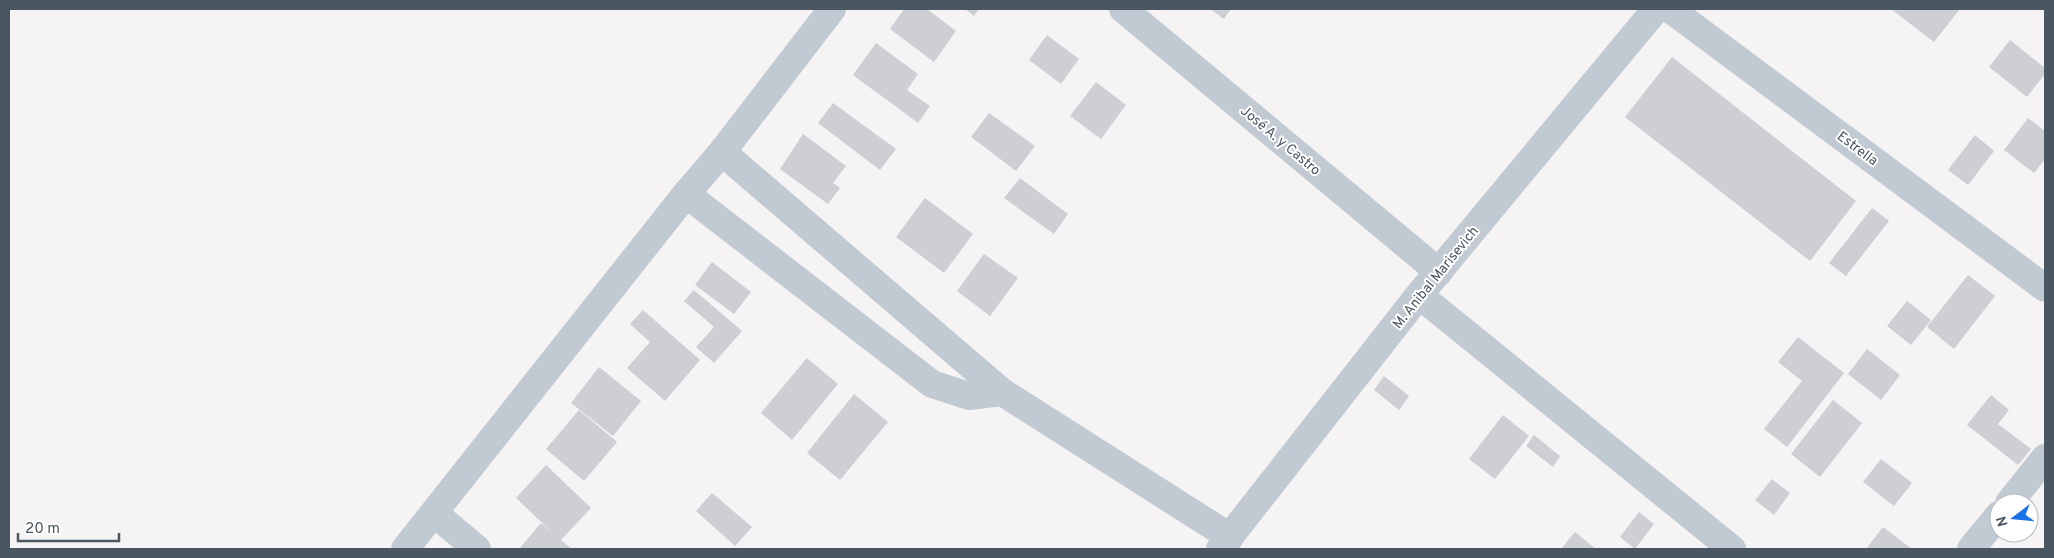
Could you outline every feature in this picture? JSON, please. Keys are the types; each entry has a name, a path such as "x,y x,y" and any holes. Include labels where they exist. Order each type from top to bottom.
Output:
{"street":[{"path":"405,549 686,194 722,152 832,9"},
{"name":"José A. y Castro","path":"1123,9 1439,272"},
{"name":"M. Anibal Marisevich","path":"1225,543 1419,295 1656,9"},
{"name":"Estrella","path":"1670,9 2045,288"},
{"path":"722,152 1002,392 1225,543"},
{"path":"686,194 932,384 969,396 1002,392"},
{"path":"1419,295 1732,549"},
{"path":"2017,493 2045,458"},
{"path":"434,513 477,549"},
{"path":"1971,549 1989,527"}],"building":[{"path":"904,9 927,9 956,31 934,62 890,29"},
{"path":"965,9 979,9 974,16"},
{"path":"1210,9 1231,9 1224,19"},
{"path":"1891,9 1957,9 1959,10 1934,42"},
{"path":"1047,35 1079,59 1061,84 1029,60"},
{"path":"2010,40 2045,68 2045,74 2027,97 1989,67"},
{"path":"876,43 918,74 907,90 930,106 918,123 853,75"},
{"path":"1672,57 1856,201 1810,261 1625,117"},
{"path":"1096,82 1126,105 1101,139 1070,116"},
{"path":"833,103 896,149 880,170 818,123"},
{"path":"989,113 1035,146 1016,171 971,137"},
{"path":"2028,118 2045,131 2045,159 2034,173 2004,150"},
{"path":"803,134 846,166 833,183 840,188 828,204 780,169"},
{"path":"1975,135 1994,151 1968,185 1948,170"},
{"path":"1020,178 1068,214 1054,234 1004,198"},
{"path":"925,198 973,234 944,273 896,237"},
{"path":"1872,208 1889,221 1846,276 1829,263"},
{"path":"984,254 1018,278 990,316 957,291"},
{"path":"712,262 751,292 734,314 695,285"},
{"path":"1968,275 1995,296 1954,349 1927,327"},
{"path":"694,290 742,331 714,363 696,347 714,327 684,301"},
{"path":"1907,301 1931,320 1911,345 1887,326"},
{"path":"643,310 700,360 665,401 627,368 650,342 630,324"},
{"path":"1798,337 1844,373 1787,447 1764,429 1802,381 1778,362"},
{"path":"1867,349 1900,375 1881,400 1848,374"},
{"path":"807,358 838,384 792,440 761,413"},
{"path":"599,367 641,401 613,436 571,403"},
{"path":"1384,376 1409,396 1399,410 1374,390"},
{"path":"854,394 888,422 840,480 807,453"},
{"path":"1991,395 2009,410 1998,424 2031,449 2018,465 1967,425"},
{"path":"1833,400 1862,423 1820,477 1791,454"},
{"path":"579,410 617,442 584,481 546,449"},
{"path":"1503,415 1529,436 1495,479 1469,459"},
{"path":"1534,435 1560,456 1553,467 1526,446"},
{"path":"1881,459 1912,483 1894,506 1863,482"},
{"path":"546,465 591,508 561,540 572,549 519,549 541,523 554,534 516,498"},
{"path":"1772,479 1790,493 1774,515 1755,500"},
{"path":"712,493 752,527 735,546 696,511"},
{"path":"1639,512 1654,524 1635,549 1620,537"},
{"path":"1883,527 1912,549 1866,549"},
{"path":"1575,532 1596,549 1561,549"}]}
